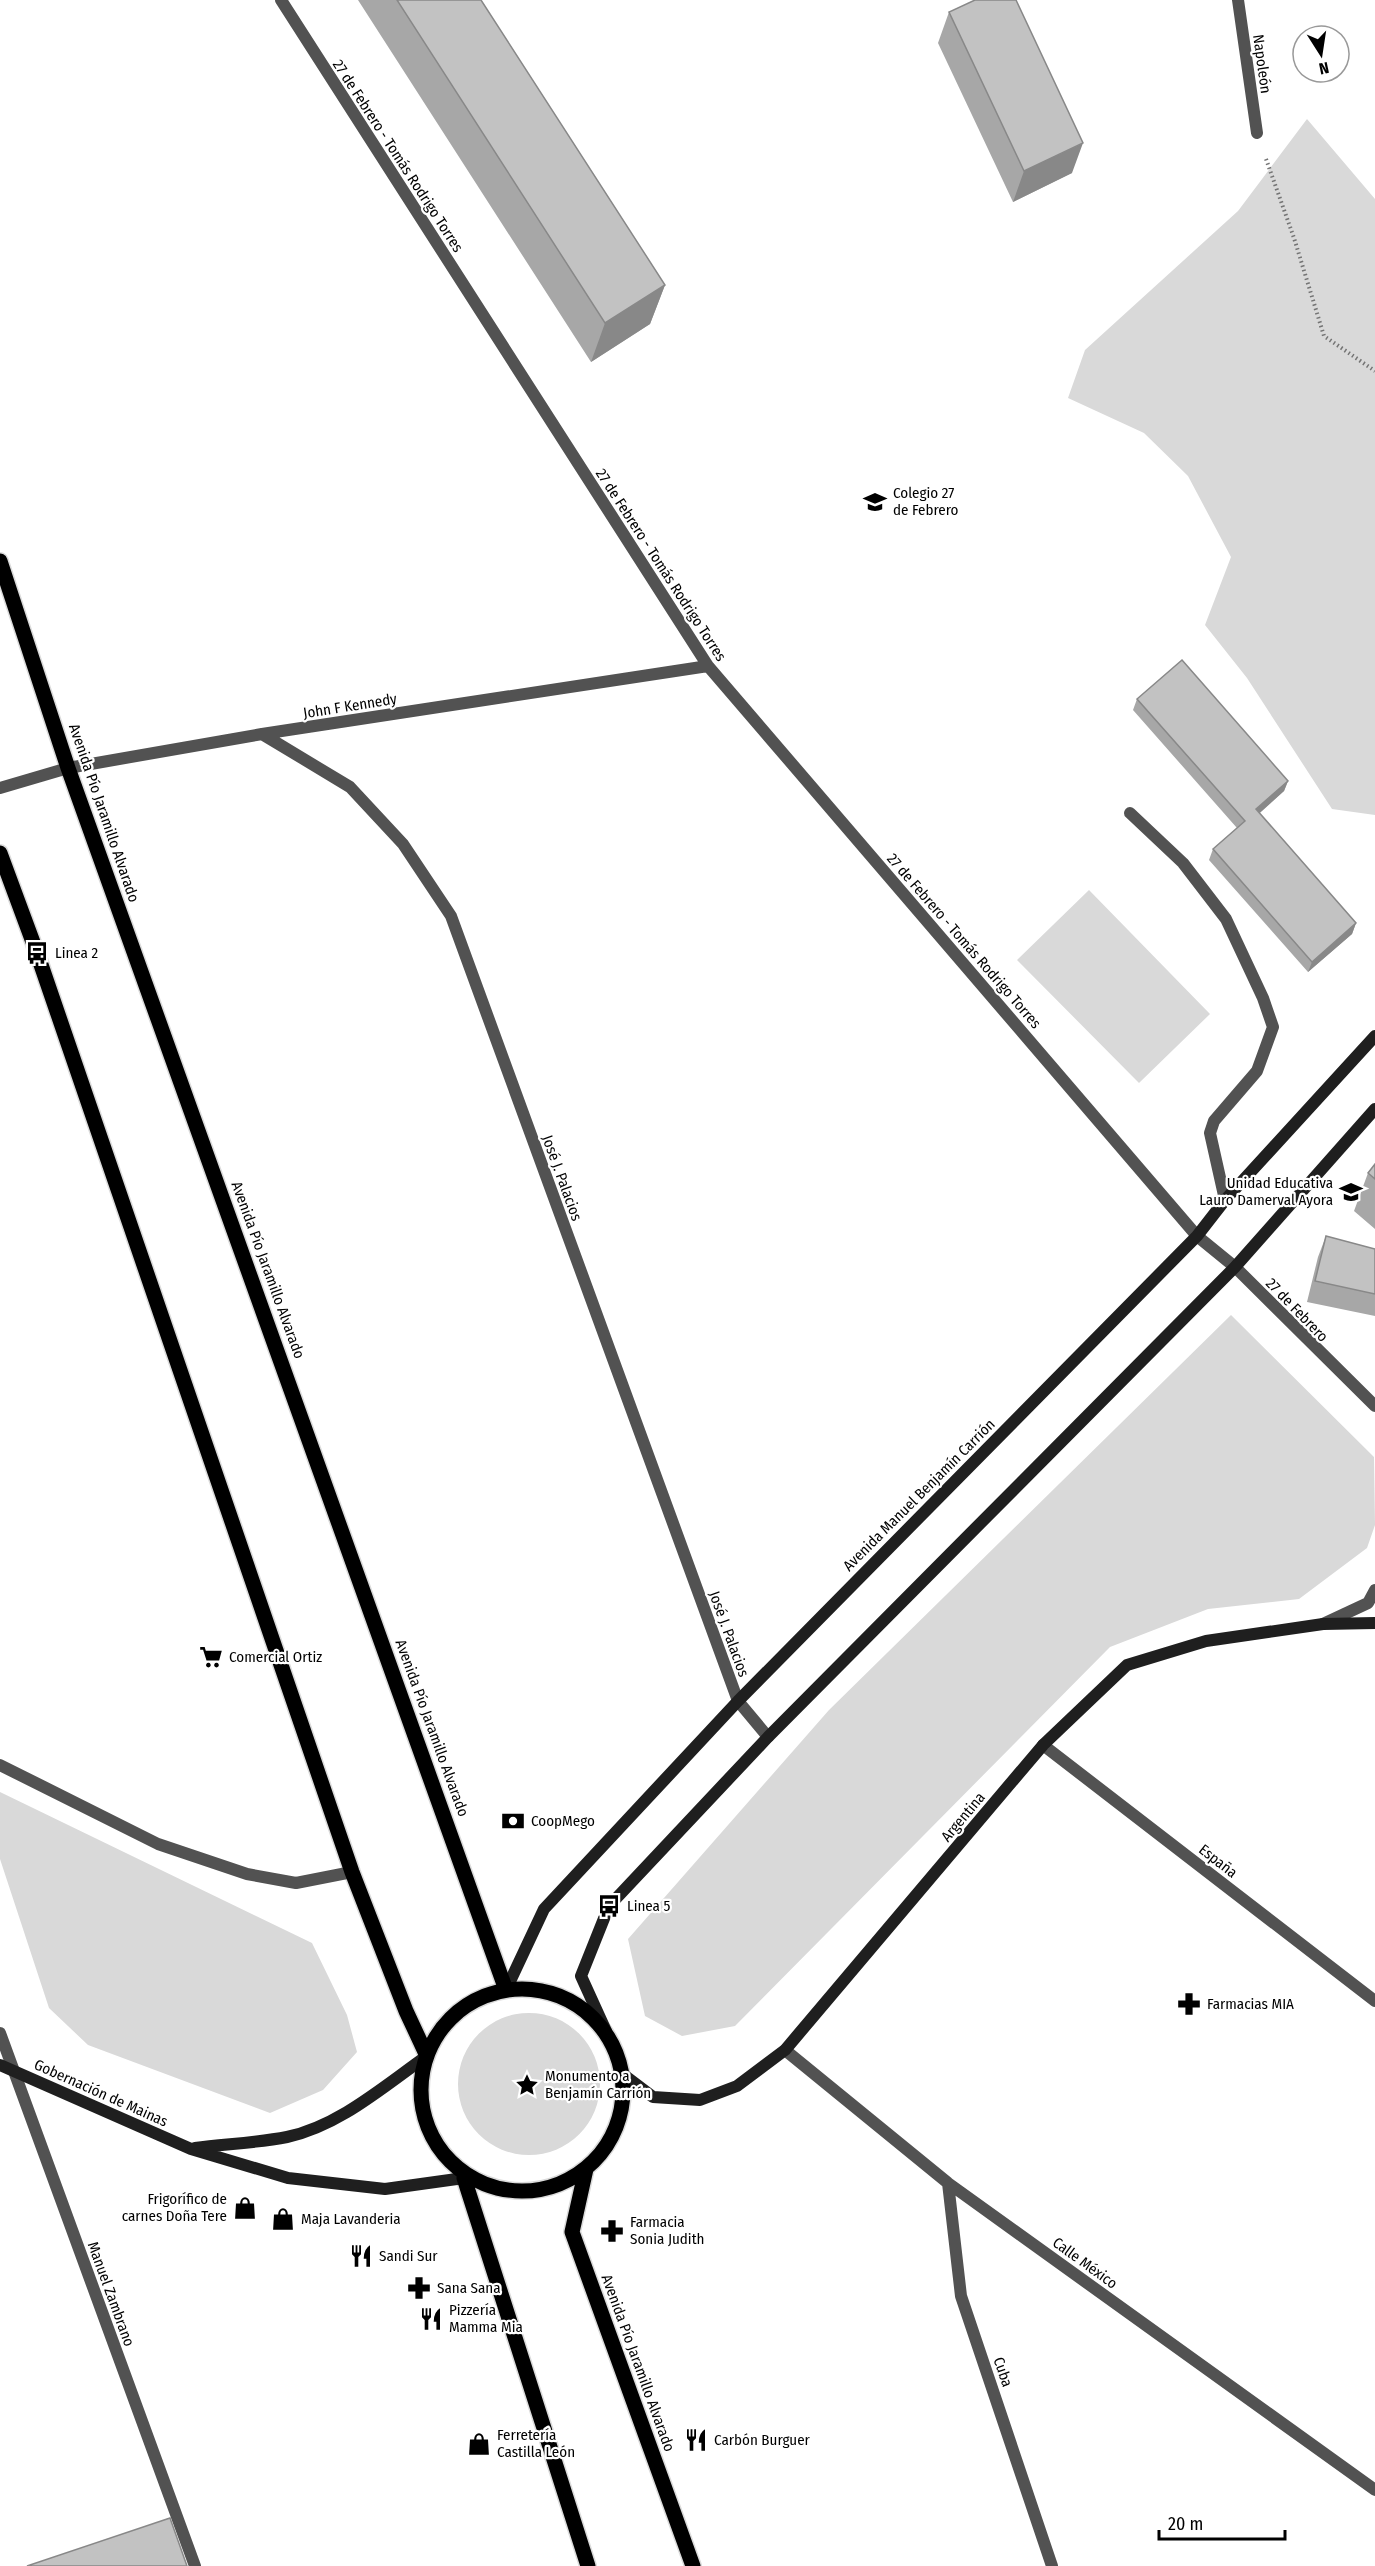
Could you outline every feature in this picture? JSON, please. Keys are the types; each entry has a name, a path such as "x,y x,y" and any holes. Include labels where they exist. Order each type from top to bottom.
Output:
{"main road":[{"name":"Avenida Pío Jaramillo Alvarado","path":"0,561 68,768 506,1990"},
{"path":"0,853 37,953 352,1872 406,2011 427,2056"},
{"name":"Avenida Manuel Benjamín Carrión","path":"506,1990 544,1910 738,1701 1197,1236 1226,1200 1375,1036"},
{"path":"606,2031 591,2014 572,2001 551,1992 528,1988 506,1990 472,2002 445,2025 427,2056 421,2083 424,2111 432,2139 445,2162 464,2178 492,2189 529,2190 559,2183 586,2169 604,2150 618,2127 624,2101 624,2075 617,2052 581,1976 609,1906 768,1737 1235,1267 1375,1109"},
{"name":"Argentina","path":"624,2075 653,2097 700,2100 737,2086 785,2050 1043,1745 1127,1665 1206,1641 1323,1624 1375,1623"},
{"path":"190,2149 288,2136 316,2127 347,2111 427,2056"},
{"name":"Gobernación de Mainas","path":"0,2065 190,2149 288,2178 385,2189 464,2178"},
{"name":"Avenida Pío Jaramillo Alvarado","path":"586,2169 572,2232 693,2566"},
{"path":"464,2178 588,2566"}],"street":[{"name":"27 de Febrero - Tomás Rodrigo Torres","path":"280,0 708,666 1197,1236"},
{"name":"Napoleón","path":"1238,0 1257,133"},
{"name":"John F Kennedy","path":"0,788 68,768 262,734 708,666"},
{"name":"José J. Palacios","path":"262,734 350,787 403,843 451,916 738,1701 768,1737"},
{"path":"1130,813 1183,863 1226,919 1263,998 1273,1028 1257,1071 1214,1121 1210,1133 1226,1200"},
{"name":"27 de Febrero","path":"1197,1236 1235,1267 1375,1406"},
{"path":"1323,1624 1368,1603 1375,1590"},
{"name":"España","path":"1043,1745 1375,2001"},
{"path":"0,1765 158,1844 247,1874 296,1883 352,1872"},
{"name":"Manuel Zambrano","path":"0,2032 195,2566"},
{"name":"Calle México","path":"785,2050 948,2183 1375,2490"},
{"name":"Cuba","path":"948,2183 961,2296 1052,2566"}],"path":[{"path":"1257,133 1294,238 1324,336 1375,371"}],"shaded area":[{"path":"1307,119 1375,199 1375,815 1332,809 1247,678 1205,625 1231,557 1188,476 1144,433 1068,398 1085,350 1238,211"},
{"path":"1089,890 1210,1014 1139,1083 1017,960"},
{"path":"1231,1315 1374,1457 1375,1525 1367,1548 1299,1599 1208,1609 1110,1647 735,2026 682,2036 645,2016 628,1939 829,1710"},
{"path":"0,1792 312,1943 347,2015 357,2052 323,2090 270,2113 88,2045 49,2008 0,1859"},
{"path":"529,2013 556,2019 579,2034 594,2057 600,2084 594,2111 579,2134 556,2149 529,2155 502,2149 479,2134 464,2111 458,2084 464,2057 479,2034 502,2019"}],"building":[{"path":"397,0 481,0 665,285 605,323"},
{"path":"975,0 1016,0 1083,143 1024,171 949,12"},
{"path":"1182,660 1288,781 1256,809 1356,923 1312,962 1213,849 1245,821 1137,699"},
{"path":"1375,1164 1375,1179 1368,1173"},
{"path":"1326,1236 1375,1249 1375,1294 1315,1281"},
{"path":"170,2518 187,2566 27,2566"}],"place":[{"name":"Colegio 27 de Febrero","path":"875,502"},
{"name":"Linea 2","path":"37,953"},
{"name":"Unidad Educativa Lauro Damerval Ayora","path":"1351,1192"},
{"name":"Comercial Ortiz","path":"211,1657"},
{"name":"CoopMego","path":"513,1821"},
{"name":"Linea 5","path":"609,1906"},
{"name":"Farmacias MIA","path":"1189,2004"},
{"name":"Monumento a Benjamín Carrión","path":"527,2085"},
{"name":"Frigorífico de carnes Doña Tere","path":"245,2208"},
{"name":"Maja Lavanderia","path":"283,2219"},
{"name":"Farmacia Sonia Judith","path":"612,2231"},
{"name":"Sandi Sur","path":"361,2256"},
{"name":"Sana Sana","path":"419,2288"},
{"name":"Pizzería Mamma Mia","path":"431,2319"},
{"name":"Carbón Burguer","path":"696,2440"},
{"name":"Ferretería Castilla León","path":"479,2444"}]}
